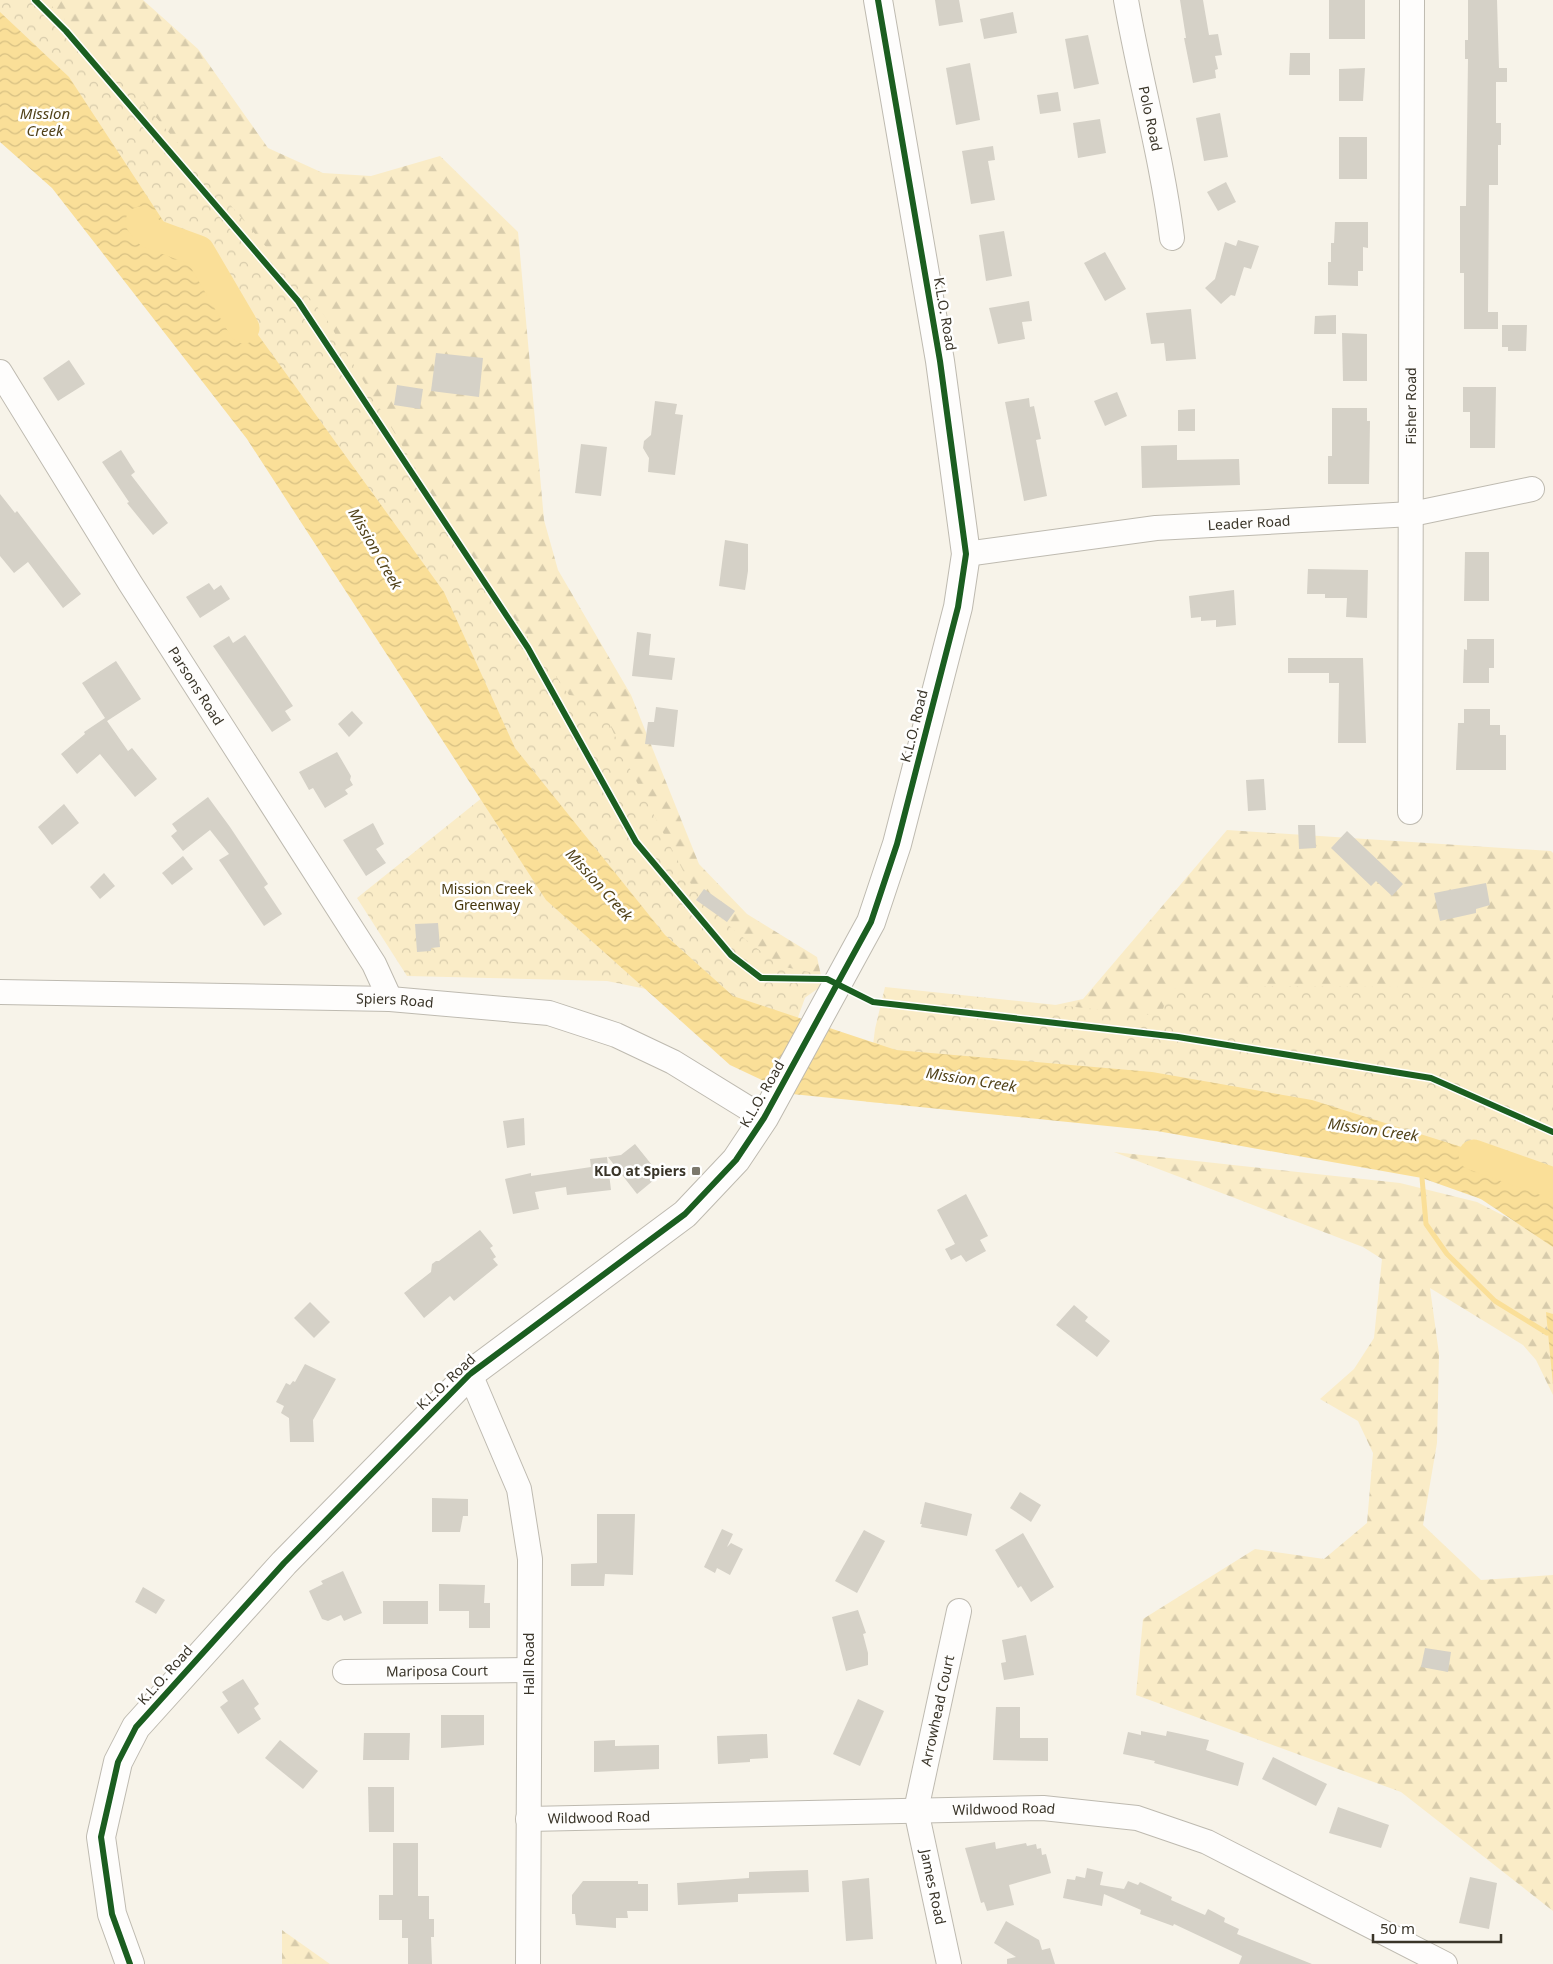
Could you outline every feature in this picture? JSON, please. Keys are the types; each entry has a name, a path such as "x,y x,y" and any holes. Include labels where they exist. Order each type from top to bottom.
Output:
{"main road":[{"name":"K.L.O. Road","path":"130,1964 112,1914 101,1837 118,1762 136,1727 284,1563 470,1374 685,1214 736,1160 764,1118 871,922 897,844 958,607 966,554 940,361 878,0"}],"street":[{"name":"Polo Road","path":"1126,0 1137,61 1166,189 1172,238"},
{"name":"Fisher Road","path":"1410,812 1412,0"},
{"name":"Parsons Road","path":"0,372 130,584 374,964 390,999"},
{"name":"Leader Road","path":"966,554 1156,528 1412,514 1532,489"},
{"name":"Spiers Road","path":"0,992 390,999 549,1013 616,1035 664,1058 764,1118"},
{"name":"Hall Road","path":"470,1374 518,1489 530,1559 528,1964"},
{"name":"Arrowhead Court","path":"916,1810 959,1610"},
{"name":"Mariposa Court","path":"345,1672 529,1670"},
{"name":"Wildwood Road","path":"528,1819 1043,1808 1137,1818 1207,1842 1445,1964"},
{"name":"James Road","path":"916,1810 949,1964"}],"green space":[{"path":"0,0 143,0 198,49 268,148 323,173 371,176 440,156 518,232 544,520 558,570 631,695 699,864 747,914 817,957 823,985 803,999 757,1001"},
{"name":"Mission Creek Greenway","path":"0,0 46,0 126,82 324,315 434,499 430,499 569,695 598,698 629,767 658,823 688,880 705,903 736,932 780,966 814,973 784,1056 646,989 607,981 407,976 357,898 508,777 606,933 606,917 555,826 500,741 446,651 415,612 401,601 372,588 95,204 58,173 0,111"},
{"path":"1227,830 1551,851 1553,853 1553,1198 1037,1009 1083,999"},
{"path":"1274,986 1553,988 1553,1236 1412,1164 1031,1111 866,1102 875,1029 885,987 1161,1016 1169,989"},
{"path":"1114,1152 1400,1183 1477,1202 1553,1241 1553,1395 1536,1360 1523,1345 1430,1288 1439,1354 1437,1443 1423,1525 1481,1580 1553,1575 1553,1911 1401,1792 1136,1695 1143,1619 1255,1549 1324,1559 1367,1523 1373,1453 1358,1421 1320,1399 1354,1369 1374,1338 1382,1259 1363,1247"},
{"path":"282,1930 330,1964 282,1964"}],"water":[{"name":"Mission Creek","path":"0,12 69,77 177,242 240,310 444,592 515,748 665,935 733,996 896,1050 1152,1072 1312,1100 1490,1156 1553,1191 1553,1247 1481,1199 1422,1178 1157,1131 792,1094 730,1065 546,900 247,439 52,188 0,142"},
{"path":"1546,1312 1553,1314 1553,1385"}],"building":[{"path":"935,0 959,0 963,22 939,26"},
{"path":"1180,0 1203,0 1209,35 1218,34 1222,55 1215,56 1218,69 1215,70 1216,78 1193,83 1184,38 1186,38"},
{"path":"1329,0 1365,0 1365,39 1329,39"},
{"path":"1468,0 1497,0 1499,68 1507,68 1507,82 1496,82 1496,123 1501,123 1501,145 1498,145 1498,185 1489,185 1488,312 1498,312 1498,329 1464,329 1464,273 1460,273 1460,206 1466,206 1468,59 1465,59 1465,40 1468,40"},
{"path":"1013,12 1017,33 984,39 980,19"},
{"path":"1088,35 1099,84 1074,89 1065,39"},
{"path":"1290,53 1310,53 1310,75 1289,75"},
{"path":"970,63 980,120 956,125 946,68"},
{"path":"1365,68 1363,101 1339,101 1339,69"},
{"path":"1058,92 1061,111 1040,114 1037,95"},
{"path":"1220,113 1228,157 1204,161 1196,118"},
{"path":"1100,119 1106,153 1078,158 1073,123"},
{"path":"1339,137 1367,137 1367,179 1339,179"},
{"path":"993,146 995,160 988,161 995,200 971,204 962,151"},
{"path":"1226,182 1236,202 1218,211 1207,192"},
{"path":"1335,222 1368,222 1368,248 1363,247 1363,271 1358,271 1358,286 1328,285 1328,262 1331,262 1331,243 1334,243"},
{"path":"1004,231 1012,276 986,281 979,235"},
{"path":"1238,240 1259,246 1251,269 1244,267 1235,296 1231,295 1221,304 1205,288 1215,279 1225,242 1236,246"},
{"path":"1105,252 1126,289 1105,301 1084,263"},
{"path":"1029,301 1032,321 1022,322 1025,339 998,344 989,308"},
{"path":"1191,309 1196,359 1166,361 1164,343 1151,344 1146,313"},
{"path":"1336,315 1336,334 1314,334 1315,316"},
{"path":"1502,325 1527,325 1526,351 1508,351 1508,347 1502,347"},
{"path":"1342,333 1367,334 1367,381 1343,381"},
{"path":"436,353 483,358 479,397 431,391"},
{"path":"69,360 85,384 58,401 43,378"},
{"path":"397,385 423,389 420,409 394,405"},
{"path":"1463,387 1496,387 1495,448 1470,448 1470,412 1463,412"},
{"path":"1117,392 1127,416 1105,426 1094,401"},
{"path":"1029,398 1030,407 1034,406 1041,439 1036,440 1047,496 1024,501 1005,402"},
{"path":"655,401 677,404 675,414 683,415 675,475 648,472 649,458 643,448 644,441 651,435"},
{"path":"1332,408 1367,408 1367,421 1370,421 1369,484 1328,484 1328,456 1332,456"},
{"path":"1195,409 1195,431 1178,431 1178,410"},
{"path":"581,444 607,447 601,496 575,493"},
{"path":"1177,445 1177,460 1239,459 1240,485 1142,488 1141,446"},
{"path":"121,450 135,472 131,475 168,523 153,535 127,503 129,502 102,462"},
{"path":"0,494 15,513 17,511 81,594 63,608 28,562 14,573 0,556"},
{"path":"725,540 748,544 748,571 745,590 719,586"},
{"path":"1465,552 1489,552 1489,601 1464,601"},
{"path":"1308,569 1368,570 1367,618 1346,617 1347,598 1325,598 1325,594 1307,594"},
{"path":"209,583 214,590 221,585 230,599 200,618 186,597"},
{"path":"1234,590 1236,625 1216,627 1216,620 1201,621 1201,617 1191,618 1189,596"},
{"path":"637,632 651,634 649,655 675,658 672,680 632,676"},
{"path":"245,635 293,706 285,711 291,720 272,732 213,646 229,636 233,643"},
{"path":"1467,639 1494,639 1494,668 1489,668 1489,683 1463,683 1464,649 1467,650"},
{"path":"1288,658 1363,658 1366,743 1338,743 1339,683 1329,683 1329,673 1288,673"},
{"path":"116,661 141,699 107,721 128,751 132,748 157,779 135,797 100,754 77,774 61,754 85,734 84,732 105,718 82,683"},
{"path":"656,707 678,710 674,747 645,744 648,722 654,722"},
{"path":"1464,709 1490,709 1490,725 1500,725 1500,735 1506,735 1506,770 1456,770 1458,723 1464,723"},
{"path":"352,711 363,723 349,737 338,724"},
{"path":"337,752 351,776 350,780 353,785 345,790 348,794 325,808 313,788 309,790 299,772"},
{"path":"1264,779 1266,810 1248,811 1246,780"},
{"path":"208,797 268,884 264,887 282,914 264,926 219,860 229,854 210,830 183,851 171,836 177,831 172,824"},
{"path":"64,804 79,823 52,845 38,827"},
{"path":"373,823 384,844 376,849 386,863 366,876 343,840"},
{"path":"1298,825 1315,825 1316,848 1299,849"},
{"path":"1347,831 1403,884 1392,896 1376,881 1371,886 1331,848"},
{"path":"183,856 193,869 172,885 162,873"},
{"path":"104,873 115,886 100,899 90,887"},
{"path":"1486,883 1490,905 1476,909 1476,913 1440,921 1434,893"},
{"path":"704,889 735,911 727,922 696,900"},
{"path":"438,923 440,947 431,948 431,951 417,952 415,924"},
{"path":"524,1118 525,1145 507,1148 503,1121"},
{"path":"635,1144 660,1175 637,1194 608,1157 621,1155"},
{"path":"607,1157 611,1190 567,1195 566,1187 535,1192 539,1209 513,1214 505,1179 531,1173 531,1176 591,1167 590,1159"},
{"path":"966,1194 988,1236 980,1240 986,1251 966,1262 961,1255 951,1260 945,1249 955,1244 937,1210"},
{"path":"480,1230 493,1246 490,1248 496,1257 493,1259 498,1265 454,1301 450,1296 424,1318 404,1293 431,1272 432,1264 439,1261"},
{"path":"310,1302 330,1322 314,1338 294,1318"},
{"path":"1074,1305 1088,1317 1085,1321 1110,1341 1097,1357 1056,1325"},
{"path":"305,1364 336,1379 313,1420 314,1442 290,1442 289,1418 281,1413 284,1406 276,1402 286,1383 290,1385 293,1381 295,1382"},
{"path":"1020,1492 1041,1505 1031,1522 1010,1508"},
{"path":"432,1498 468,1499 468,1516 463,1516 460,1532 432,1532"},
{"path":"925,1502 972,1514 967,1536 921,1527"},
{"path":"597,1514 635,1514 633,1575 605,1574 604,1586 571,1586 571,1564 597,1563"},
{"path":"722,1529 733,1534 727,1547 731,1543 743,1549 730,1575 717,1568 715,1573 704,1567"},
{"path":"864,1530 885,1541 857,1593 835,1581"},
{"path":"1023,1533 1054,1587 1031,1602 1021,1586 1018,1588 995,1550"},
{"path":"343,1571 362,1613 344,1621 341,1615 328,1621 322,1619 309,1591 323,1584 321,1581"},
{"path":"439,1584 485,1585 484,1603 490,1603 490,1628 469,1628 469,1611 439,1611"},
{"path":"143,1587 165,1600 156,1614 135,1602"},
{"path":"383,1601 428,1601 428,1624 383,1624"},
{"path":"858,1610 866,1633 863,1634 868,1653 868,1665 846,1671 832,1617"},
{"path":"1026,1635 1034,1675 1004,1680 1001,1663 1006,1662 1002,1640"},
{"path":"1425,1648 1451,1652 1448,1672 1421,1667"},
{"path":"243,1679 259,1704 254,1708 261,1719 238,1734 220,1707 228,1701 222,1692"},
{"path":"858,1699 884,1711 860,1766 833,1754"},
{"path":"996,1707 1020,1707 1020,1738 1048,1738 1048,1761 993,1760"},
{"path":"441,1715 484,1715 484,1745 441,1748"},
{"path":"1141,1731 1166,1736 1167,1731 1209,1740 1206,1750 1244,1763 1238,1786 1154,1763 1155,1761 1123,1754 1128,1732 1141,1735"},
{"path":"364,1733 410,1733 409,1760 363,1760"},
{"path":"767,1734 768,1758 750,1759 750,1762 718,1764 717,1736"},
{"path":"280,1740 318,1771 303,1789 265,1758"},
{"path":"615,1740 615,1746 659,1745 659,1769 594,1772 594,1741"},
{"path":"1273,1757 1327,1784 1316,1806 1262,1779"},
{"path":"368,1787 394,1787 394,1832 369,1832"},
{"path":"1338,1807 1389,1825 1381,1848 1329,1833"},
{"path":"995,1842 996,1849 1026,1843 1027,1846 1036,1844 1037,1849 1041,1848 1042,1855 1046,1854 1051,1873 1009,1885 1014,1905 987,1911 984,1902 981,1903 965,1848"},
{"path":"393,1843 418,1843 418,1896 429,1896 429,1919 434,1919 434,1937 431,1937 432,1964 408,1964 408,1938 402,1938 402,1920 379,1920 379,1895 393,1895"},
{"path":"1087,1868 1103,1872 1100,1885 1124,1889 1128,1881 1138,1885 1140,1882 1172,1897 1171,1900 1205,1915 1208,1909 1225,1918 1224,1922 1239,1929 1237,1934 1312,1964 1239,1964 1242,1956 1174,1924 1173,1926 1140,1914 1141,1910 1104,1894 1102,1906 1063,1898 1067,1879 1075,1880 1076,1876 1085,1878"},
{"path":"808,1870 809,1892 738,1894 738,1902 678,1905 677,1883 749,1878 749,1872"},
{"path":"1470,1877 1497,1883 1489,1929 1459,1923"},
{"path":"869,1878 873,1939 846,1941 842,1881"},
{"path":"583,1881 638,1881 638,1884 648,1884 648,1911 627,1911 628,1918 616,1918 616,1928 576,1925 575,1914 572,1914 572,1895"},
{"path":"1006,1921 1039,1940 1042,1950 1050,1948 1055,1964 1007,1964 1007,1959 1016,1957 994,1943"}],"waterway":[{"name":"Mission Creek","path":"141,222 150,233 199,251 244,328"},
{"name":"Mission Creek","path":"1474,1155 1553,1183"},
{"path":"1422,1178 1426,1224 1447,1254 1495,1301 1547,1333"}],"cycle path":[{"path":"35,0 66,31 298,301 528,648 636,842 731,955 761,978 827,979 873,1002 1178,1037 1431,1078 1553,1132"},
{"path":"130,1964 112,1914 101,1837 118,1762 136,1727 284,1563 470,1374 685,1214 736,1160 764,1118 871,922 897,844 958,607 966,554 940,361 878,0"}],"place":[{"name":"KLO at Spiers","path":"696,1171"}]}
